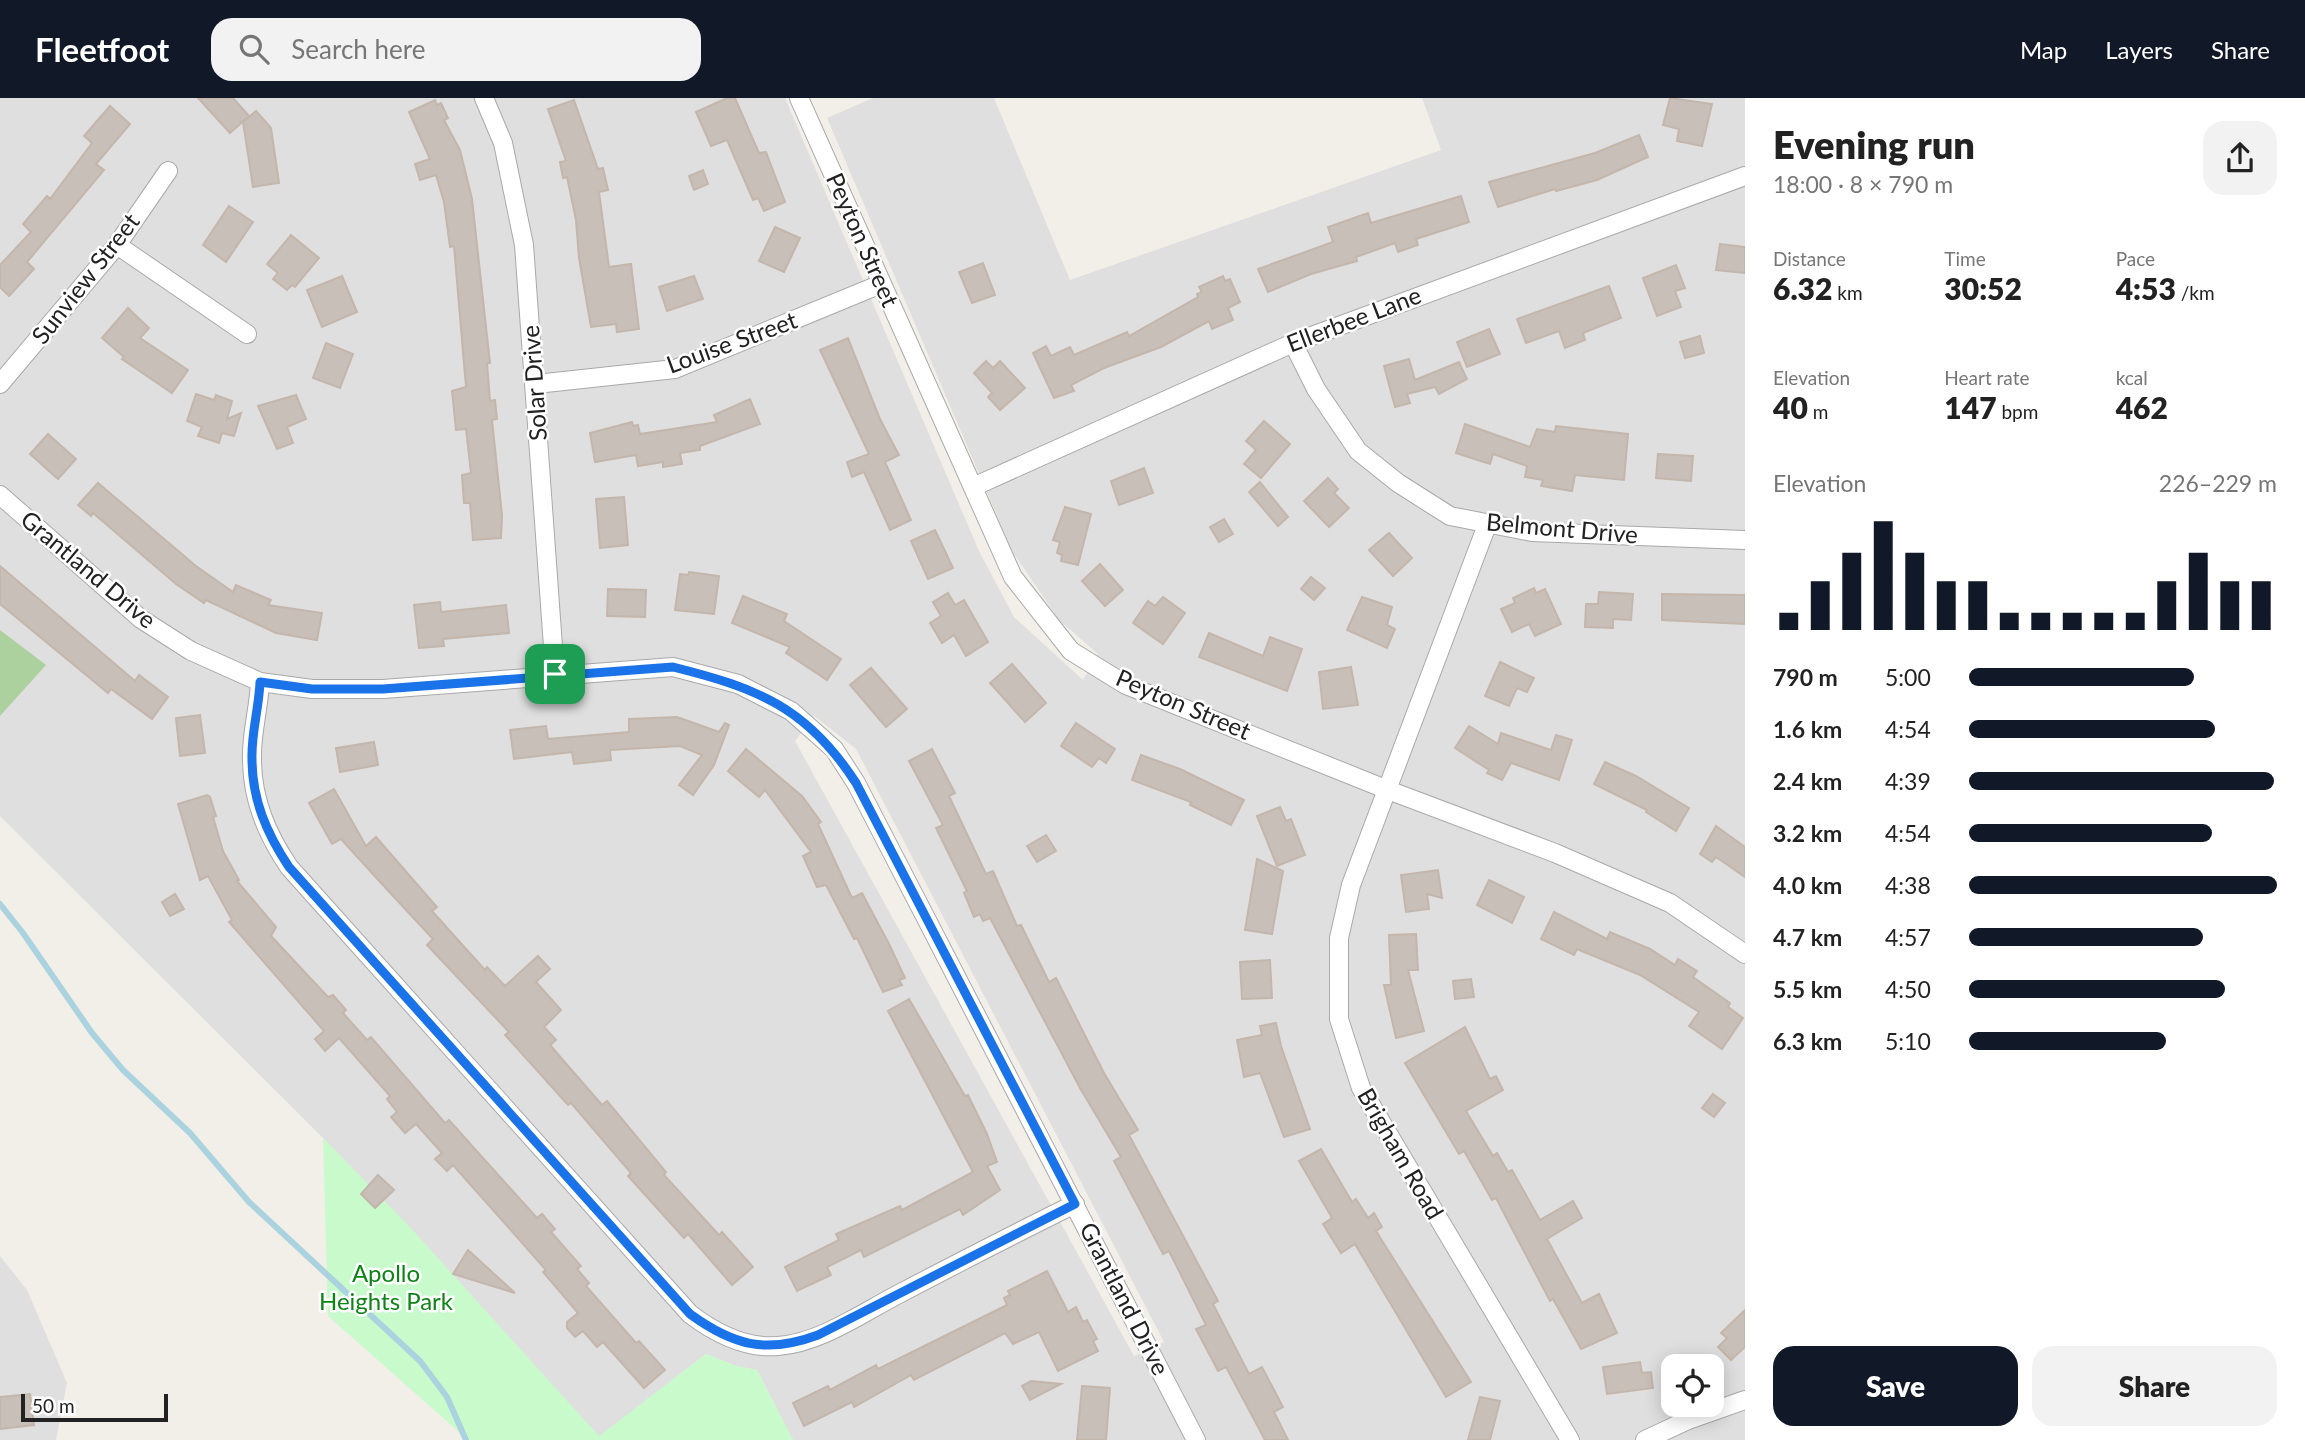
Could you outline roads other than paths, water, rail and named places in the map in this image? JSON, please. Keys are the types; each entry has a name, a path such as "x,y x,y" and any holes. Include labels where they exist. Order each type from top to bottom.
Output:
{"street":[{"name":"Solar Drive","path":"484,98 503,143 512,176 524,245 555,674"},
{"name":"Peyton Street","path":"799,98 1013,577 1072,651 1126,685 1388,790 1555,853 1670,903 1745,954"},
{"name":"Sunview Street","path":"0,384 117,246 168,171"},
{"name":"Ellerbee Lane","path":"973,487 1293,343 1745,176"},
{"path":"117,246 247,334"},
{"name":"Louise Street","path":"536,384 674,369 881,284"},
{"name":"Belmont Drive","path":"1293,343 1316,389 1358,451 1398,483 1450,516 1532,532 1745,540"},
{"name":"Grantland Drive","path":"0,495 141,619 191,651 260,682 312,689 383,689 673,667 738,684 791,711 834,749 856,783 1196,1440"},
{"name":"Brigham Road","path":"1487,525 1350,885 1339,939 1339,1019 1361,1088 1570,1440"},
{"path":"260,682 251,758 256,802 271,840 289,867 690,1314 707,1326 727,1338 753,1345 777,1346 797,1342 847,1321 1075,1204"},
{"path":"1645,1440 1688,1419 1745,1400"}],"waterway":[{"path":"0,904 92,1033 123,1070 190,1133 249,1202 420,1361 447,1397 466,1440"}],"park label":[{"name":"Apollo Heights Park","path":"386,1288"}]}
